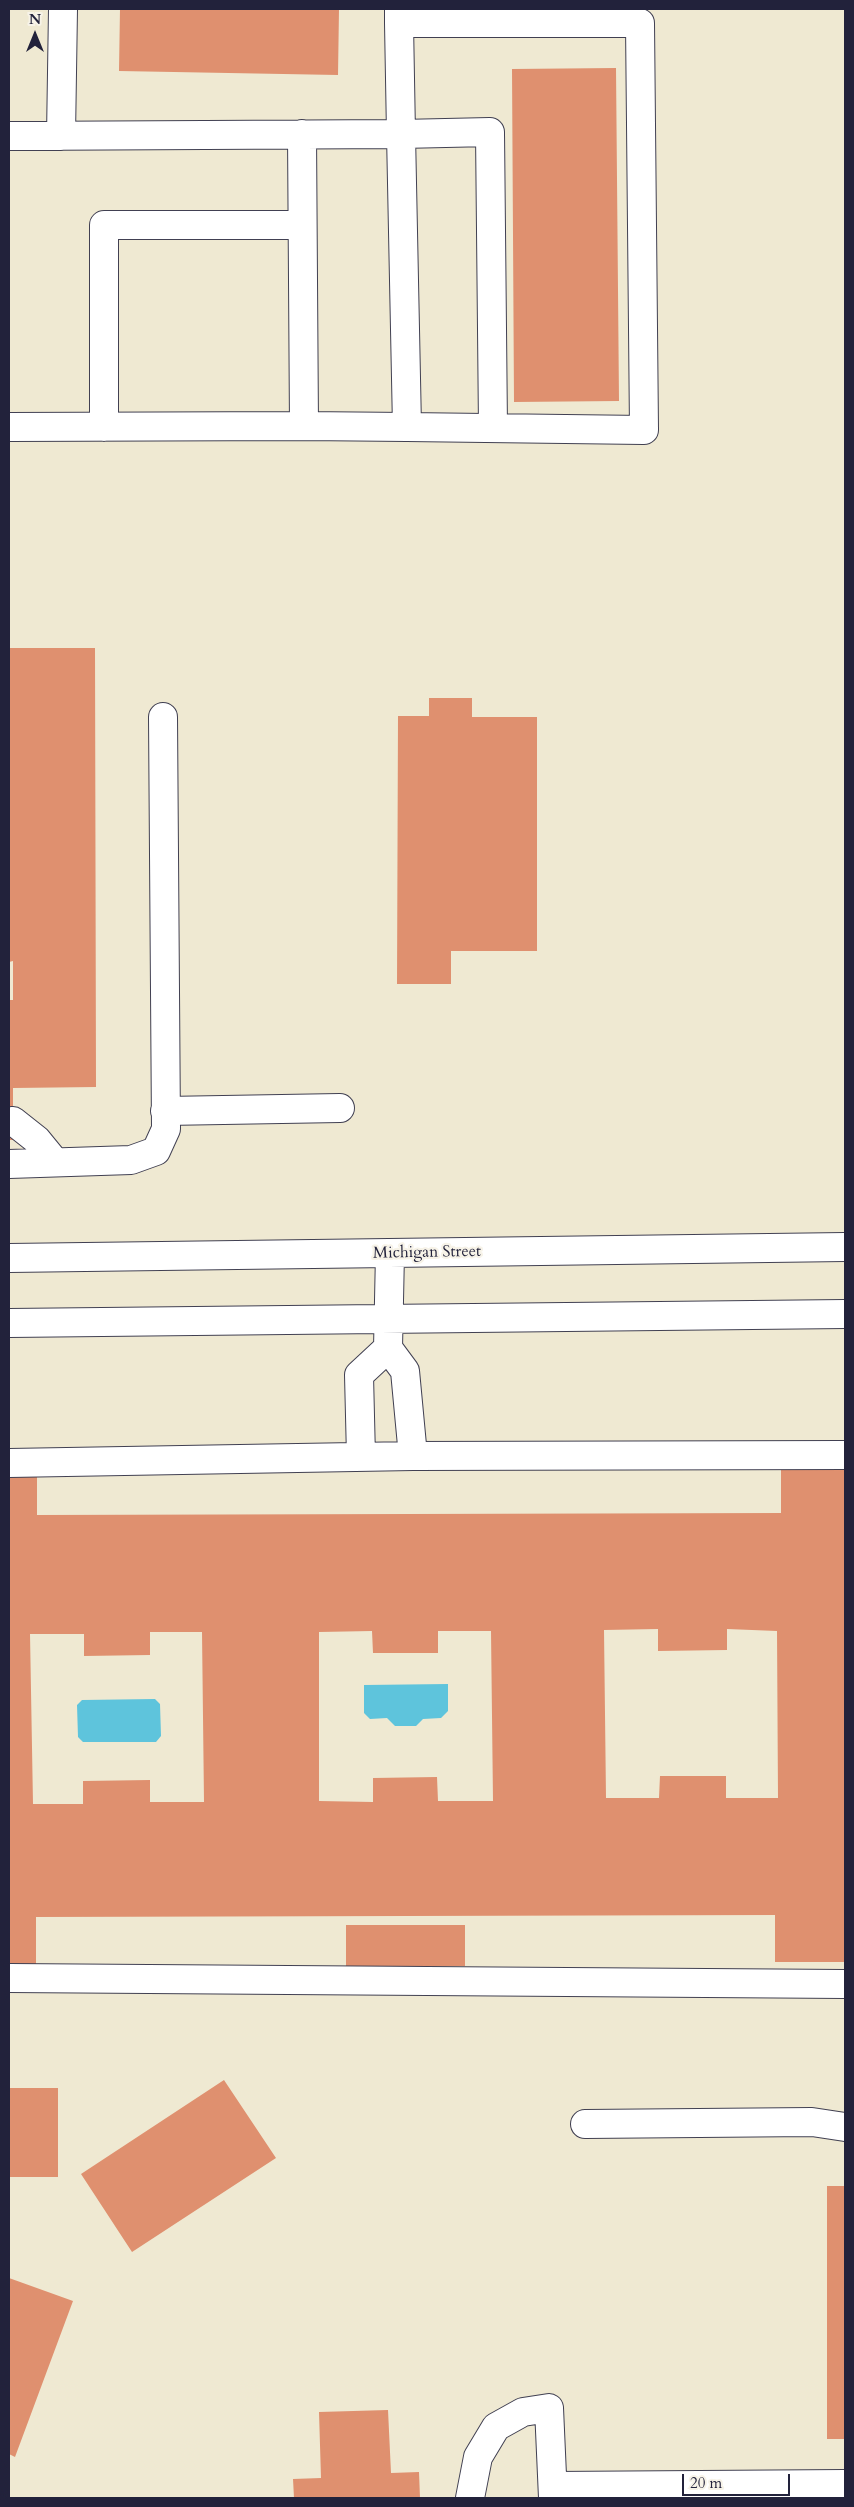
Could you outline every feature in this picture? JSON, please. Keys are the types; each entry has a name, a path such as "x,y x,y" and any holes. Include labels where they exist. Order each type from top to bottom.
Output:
{"street":[{"path":"62,136 63,9"},
{"path":"9,427 408,426 644,430 640,23 399,16 408,426"},
{"path":"9,136 490,132 493,428"},
{"path":"302,134 304,426"},
{"path":"104,427 104,225 302,225"},
{"path":"9,1164 131,1160 156,1151 166,1129 163,717"},
{"path":"165,1111 340,1108"},
{"path":"13,1121 37,1140 55,1162"},
{"name":"Michigan Street","path":"9,1258 845,1247"},
{"path":"390,1253 388,1348 405,1371 413,1456"},
{"path":"9,1323 845,1314"},
{"path":"362,1458 359,1375 388,1348"},
{"path":"9,1463 413,1456 845,1455"},
{"path":"9,1978 845,1984"},
{"path":"585,2124 812,2122 845,2127"},
{"path":"470,2498 478,2457 496,2427 523,2412 549,2408 553,2492 845,2484"}],"water":[{"path":"448,1684 448,1711 441,1718 423,1719 416,1726 395,1726 387,1718 370,1719 364,1713 364,1685"},
{"path":"155,1699 160,1704 161,1736 156,1742 83,1742 78,1737 77,1705 82,1700"}],"building":[{"path":"120,9 339,9 338,75 119,71"},
{"path":"616,68 619,401 514,402 512,69"},
{"path":"9,648 95,648 96,1087 13,1088 13,1140 9,1140 9,1000 13,1000 13,961 9,962"},
{"path":"429,698 472,698 472,717 537,717 537,951 451,951 451,984 397,984 398,716 429,716"},
{"path":"781,1462 845,1462 845,1962 775,1962 775,1915 36,1917 36,1972 9,1972 9,1468 37,1468 37,1515 781,1513","holes":["658,1629 658,1651 727,1650 727,1629 777,1631 778,1798 726,1798 726,1776 660,1776 659,1798 606,1798 604,1630","372,1631 373,1653 438,1653 438,1631 491,1631 493,1801 438,1801 437,1777 373,1778 373,1802 319,1801 319,1632","150,1632 202,1632 204,1802 150,1802 150,1780 83,1781 83,1804 33,1804 30,1634 84,1634 84,1656 150,1655"]},
{"path":"346,1925 465,1925 465,1966 346,1966"},
{"path":"224,2080 276,2158 132,2252 81,2174"},
{"path":"9,2088 58,2088 58,2177 9,2177"},
{"path":"827,2186 845,2186 845,2439 827,2439"},
{"path":"9,2278 73,2301 15,2457 9,2454"},
{"path":"388,2410 391,2473 419,2472 420,2498 294,2498 293,2479 321,2478 319,2412"}]}
